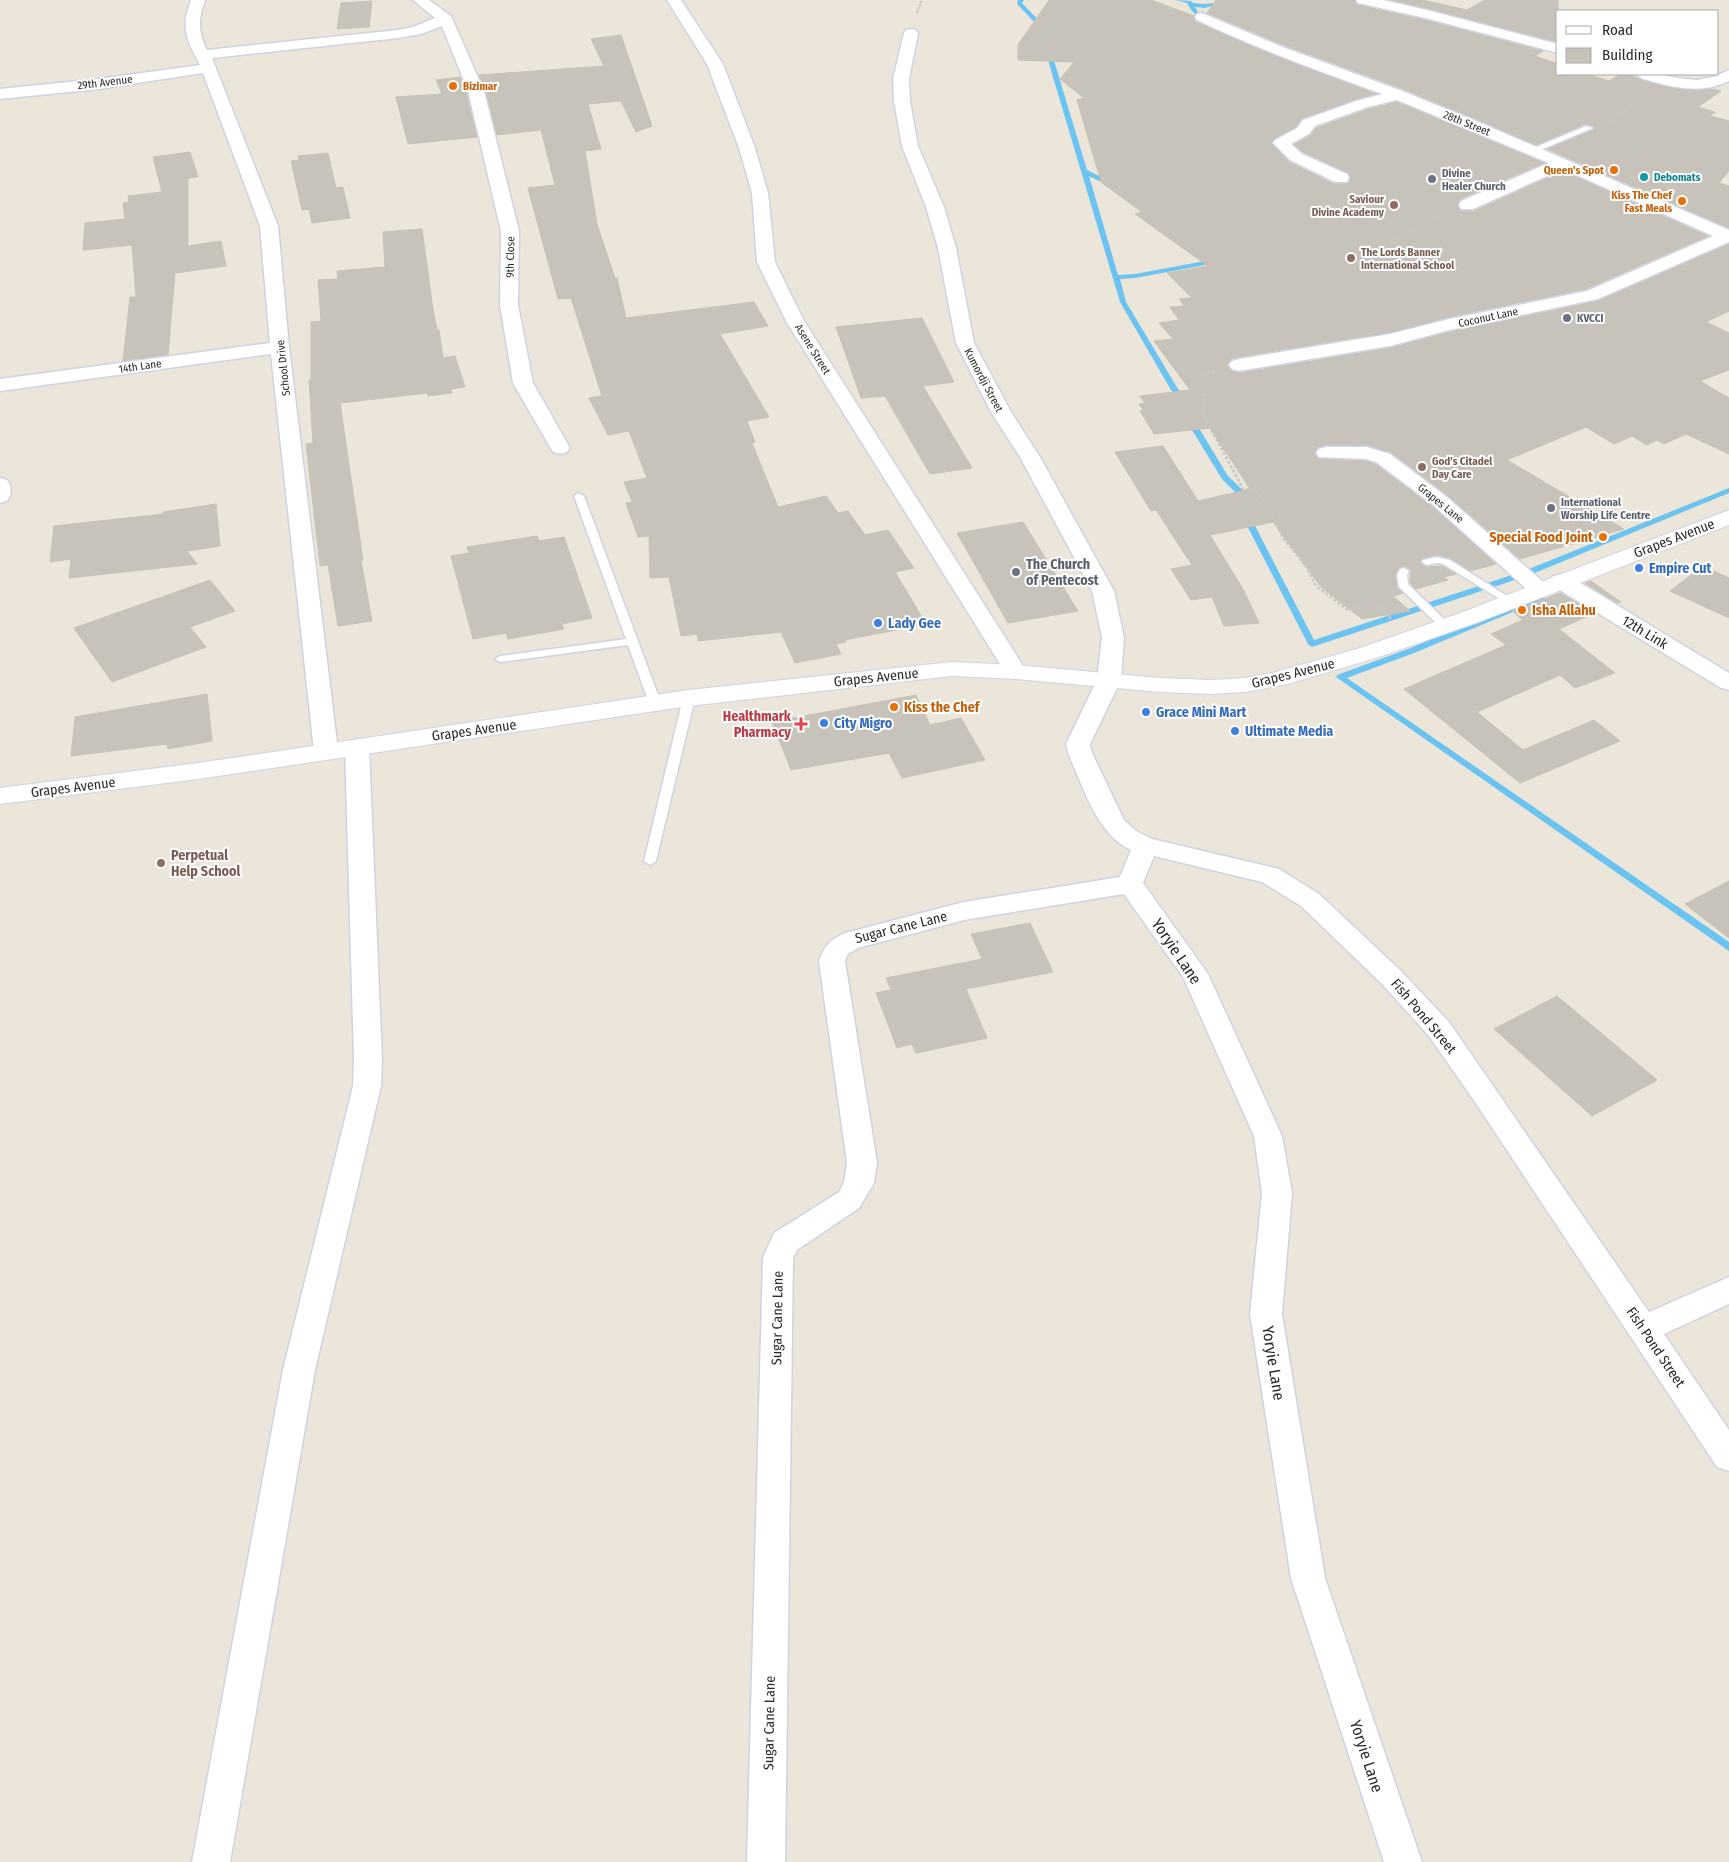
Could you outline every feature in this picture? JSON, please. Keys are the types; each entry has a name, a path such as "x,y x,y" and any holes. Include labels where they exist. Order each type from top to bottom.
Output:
{"street":[{"name":"School Drive","path":"198,0 192,16 194,39 205,62 269,226 280,347 326,751"},
{"path":"420,0 449,27"},
{"name":"Asene Street","path":"674,0 715,64 747,148 760,192 766,262 795,321 1016,672"},
{"path":"1363,0 1436,16 1556,48"},
{"name":"28th Street","path":"1202,17 1243,38 1397,95 1620,186 1729,237"},
{"name":"29th Avenue","path":"0,94 98,84 205,62 449,27"},
{"name":"9th Close","path":"449,27 476,91 510,231 509,304 524,383 560,448"},
{"name":"Kumordji Street","path":"911,33 901,79 906,128 910,146 935,207 947,248 965,343 1001,412 1030,457 1104,591 1113,637 1109,680"},
{"path":"1648,75 1679,84 1696,85 1713,83 1729,75"},
{"path":"1341,178 1296,157 1281,143 1303,132 1309,123 1362,104 1397,95"},
{"path":"1467,204 1562,163"},
{"name":"Coconut Lane","path":"1239,365 1390,340 1449,325 1592,295 1729,237"},
{"name":"14th Lane","path":"0,385 280,347"},
{"name":"Grapes Lane","path":"1326,453 1367,453 1383,458 1440,501 1540,589"},
{"path":"0,484 0,497"},
{"name":"Grapes Avenue","path":"0,796 198,771 689,698 952,669 1211,687 1246,685 1279,679 1368,653 1445,626 1729,517"},
{"name":"12th Link","path":"1561,581 1729,683"},
{"name":"Fish Pond Street","path":"1109,680 1078,744 1080,753 1120,834 1145,846 1270,875 1310,900 1391,977 1439,1029 1486,1094 1729,1457"},
{"path":"211,1862 299,1370 367,1086 368,1061 357,747"},
{"path":"1130,884 1145,846"},
{"name":"Sugar Cane Lane","path":"766,1862 778,1258 785,1242 849,1200 859,1183 862,1163 832,961 836,949 849,941 964,911 1130,884"},
{"name":"Yoryie Lane","path":"1130,884 1196,974 1268,1136 1277,1193 1266,1314 1308,1578 1403,1862"},
{"path":"1644,1328 1729,1290"}],"lane":[{"path":"1533,150 1589,128"},
{"path":"579,496 655,703"},
{"path":"1427,562 1437,560 1446,562 1510,601"},
{"path":"1404,571 1402,575 1403,585 1445,626"},
{"path":"500,659 632,641"},
{"path":"650,861 689,698"}],"path":[{"path":"1589,128 1609,123 1650,89 1665,80"},
{"path":"1395,240 1440,214 1467,204"},
{"path":"1239,365 1192,377 1206,393 1202,412 1243,489 1254,490 1268,505 1277,520 1279,530 1306,566 1316,586 1348,610 1374,603 1411,638"}],"building":[{"path":"1049,0 1151,0 1194,16 1196,22 1242,42 1376,94 1302,118 1296,127 1274,138 1271,142 1289,162 1334,184 1349,183 1351,179 1349,173 1303,152 1294,144 1310,136 1316,128 1369,109 1397,102 1544,163 1460,199 1457,206 1461,211 1474,211 1563,171 1708,236 1586,289 1449,317 1390,332 1239,357 1231,359 1228,364 1231,371 1239,373 1390,348 1450,332 1598,301 1729,244 1729,311 1706,322 1729,333 1729,370 1700,381 1729,398 1729,454 1686,434 1664,444 1657,440 1647,445 1632,436 1614,444 1586,427 1507,460 1624,529 1520,559 1448,496 1391,452 1367,445 1326,445 1318,447 1314,453 1319,459 1366,461 1375,464 1432,506 1496,564 1470,571 1450,558 1437,555 1423,558 1420,563 1426,567 1442,566 1456,574 1444,577 1448,580 1416,589 1410,583 1411,570 1405,566 1400,567 1395,575 1397,587 1403,593 1393,596 1410,611 1362,619 1321,587 1273,522 1210,535 1244,591 1259,623 1224,626 1212,597 1191,600 1171,569 1192,565 1156,510 1151,511 1115,452 1163,446 1198,501 1250,489 1210,428 1154,434 1140,411 1143,410 1139,404 1145,403 1140,396 1190,390 1154,341 1173,339 1159,323 1179,320 1170,307 1184,306 1179,299 1192,298 1167,273 1208,266 1135,214 1142,212 1101,182 1077,100 1084,98 1060,79 1074,62 1018,60 1018,45"},
{"path":"1216,0 1354,0 1358,5 1425,20 1543,51 1535,56 1556,63 1556,75 1590,75 1609,81 1619,75 1630,75 1644,81 1673,88 1721,91 1698,107 1715,112 1710,116 1729,121 1729,171 1719,183 1729,186 1729,228 1547,149 1594,130 1594,126 1585,124 1536,145 1406,90 1281,44 1207,13"},
{"path":"1391,0 1422,0 1467,10 1485,0 1558,0 1558,10 1556,10 1556,41"},
{"path":"372,1 369,27 337,29 341,3"},
{"path":"621,35 652,126 636,132 621,101 588,104 601,149 585,151 597,224 615,278 617,278 626,318 754,302 768,326 720,334 769,417 747,421 755,442 752,443 778,507 826,496 838,513 848,511 865,535 888,530 914,568 895,572 926,624 845,640 846,642 836,644 841,654 795,663 781,632 698,641 697,634 681,636 669,577 650,578 649,536 638,537 626,503 632,502 624,482 647,478 629,431 608,435 589,398 602,396 571,298 558,299 528,188 555,185 541,130 497,135 486,91 479,75 604,66 591,39"},
{"path":"460,77 466,92 477,137 408,144 396,97 442,94 436,80"},
{"path":"190,152 198,177 188,178 188,246 221,241 226,266 175,273 168,355 123,361 130,297 136,297 132,245 83,250 85,223 125,219 123,203 129,202 128,196 162,192 153,157"},
{"path":"328,153 336,188 343,187 350,218 312,223 309,209 302,210 291,161 299,160 298,156"},
{"path":"422,229 433,309 437,330 439,330 443,358 455,356 465,387 451,389 452,393 428,396 427,393 340,403 363,560 361,560 372,621 338,626 328,565 320,566 306,444 313,443 309,380 311,380 311,322 321,321 318,280 338,279 337,271 385,267 383,232"},
{"path":"922,318 954,382 923,386 972,468 930,474 885,396 861,398 836,327"},
{"path":"216,504 220,546 187,551 197,564 69,578 71,559 50,562 54,526 163,514 163,512"},
{"name":"The Church of Pentecost","path":"1023,522 1078,611 1008,623 957,533"},
{"path":"537,536 539,541 564,537 592,618 562,624 564,629 508,639 506,633 473,639 451,556 469,553 467,547"},
{"path":"1703,566 1729,578 1729,618 1670,591"},
{"path":"210,580 235,611 190,627 206,647 112,682 74,628"},
{"path":"1591,581 1621,602 1617,603 1585,583"},
{"path":"1560,593 1595,613 1559,629 1615,673 1575,688 1560,675 1477,712 1523,750 1594,720 1620,741 1520,783 1404,689 1506,645 1491,634 1523,620 1512,611"},
{"path":"207,694 212,741 168,749 167,744 71,756 75,717"},
{"path":"916,695 930,725 961,718 985,760 902,778 889,753 791,770 772,722"},
{"path":"1729,881 1729,938 1685,904"},
{"path":"1030,923 1053,972 966,989 987,1038 916,1053 912,1044 897,1048 876,993 891,990 886,978 982,959 971,934"},
{"path":"1557,996 1657,1080 1592,1116 1494,1029"}],"waterway":[{"path":"1021,0 1019,3 1045,30"},
{"path":"1178,0 1189,2 1196,13 1209,19"},
{"path":"1192,5 1205,6 1212,4"},
{"path":"1049,48 1050,57 1123,302 1175,390 1186,401"},
{"path":"1397,96 1414,108 1431,111"},
{"path":"1425,110 1460,127"},
{"path":"1262,143 1285,135 1297,127"},
{"path":"1084,171 1104,181 1112,181"},
{"path":"1116,277 1135,276 1216,261"},
{"path":"1354,341 1404,328 1445,321"},
{"path":"1192,419 1193,425 1225,477 1247,501"},
{"path":"1346,437 1360,450 1383,451 1397,444"},
{"path":"1246,516 1312,644 1527,573 1729,490"},
{"path":"1541,597 1411,651 1340,677 1729,947"}],"place":[{"name":"Bizimar","path":"453,86"},
{"name":"Queen's Spot","path":"1614,170"},
{"name":"Debomats","path":"1644,177"},
{"name":"Divine Healer Church","path":"1432,179"},
{"name":"Kiss The Chef Fast Meals","path":"1682,201"},
{"name":"Saviour Divine Academy","path":"1394,205"},
{"name":"The Lords Banner International School","path":"1351,258"},
{"name":"KVCCI","path":"1567,318"},
{"name":"God's Citadel Day Care","path":"1422,467"},
{"name":"International Worship Life Centre","path":"1551,508"},
{"name":"Special Food Joint","path":"1603,537"},
{"name":"Empire Cut","path":"1639,568"},
{"name":"The Church of Pentecost","path":"1016,572"},
{"name":"Isha Allahu","path":"1522,610"},
{"name":"Lady Gee","path":"878,623"},
{"name":"Kiss the Chef","path":"894,707"},
{"name":"Grace Mini Mart","path":"1146,712"},
{"name":"City Migro","path":"824,723"},
{"name":"Healthmark Pharmacy","path":"801,724"},
{"name":"Ultimate Media","path":"1235,731"},
{"name":"Perpetual Help School","path":"161,863"}]}
